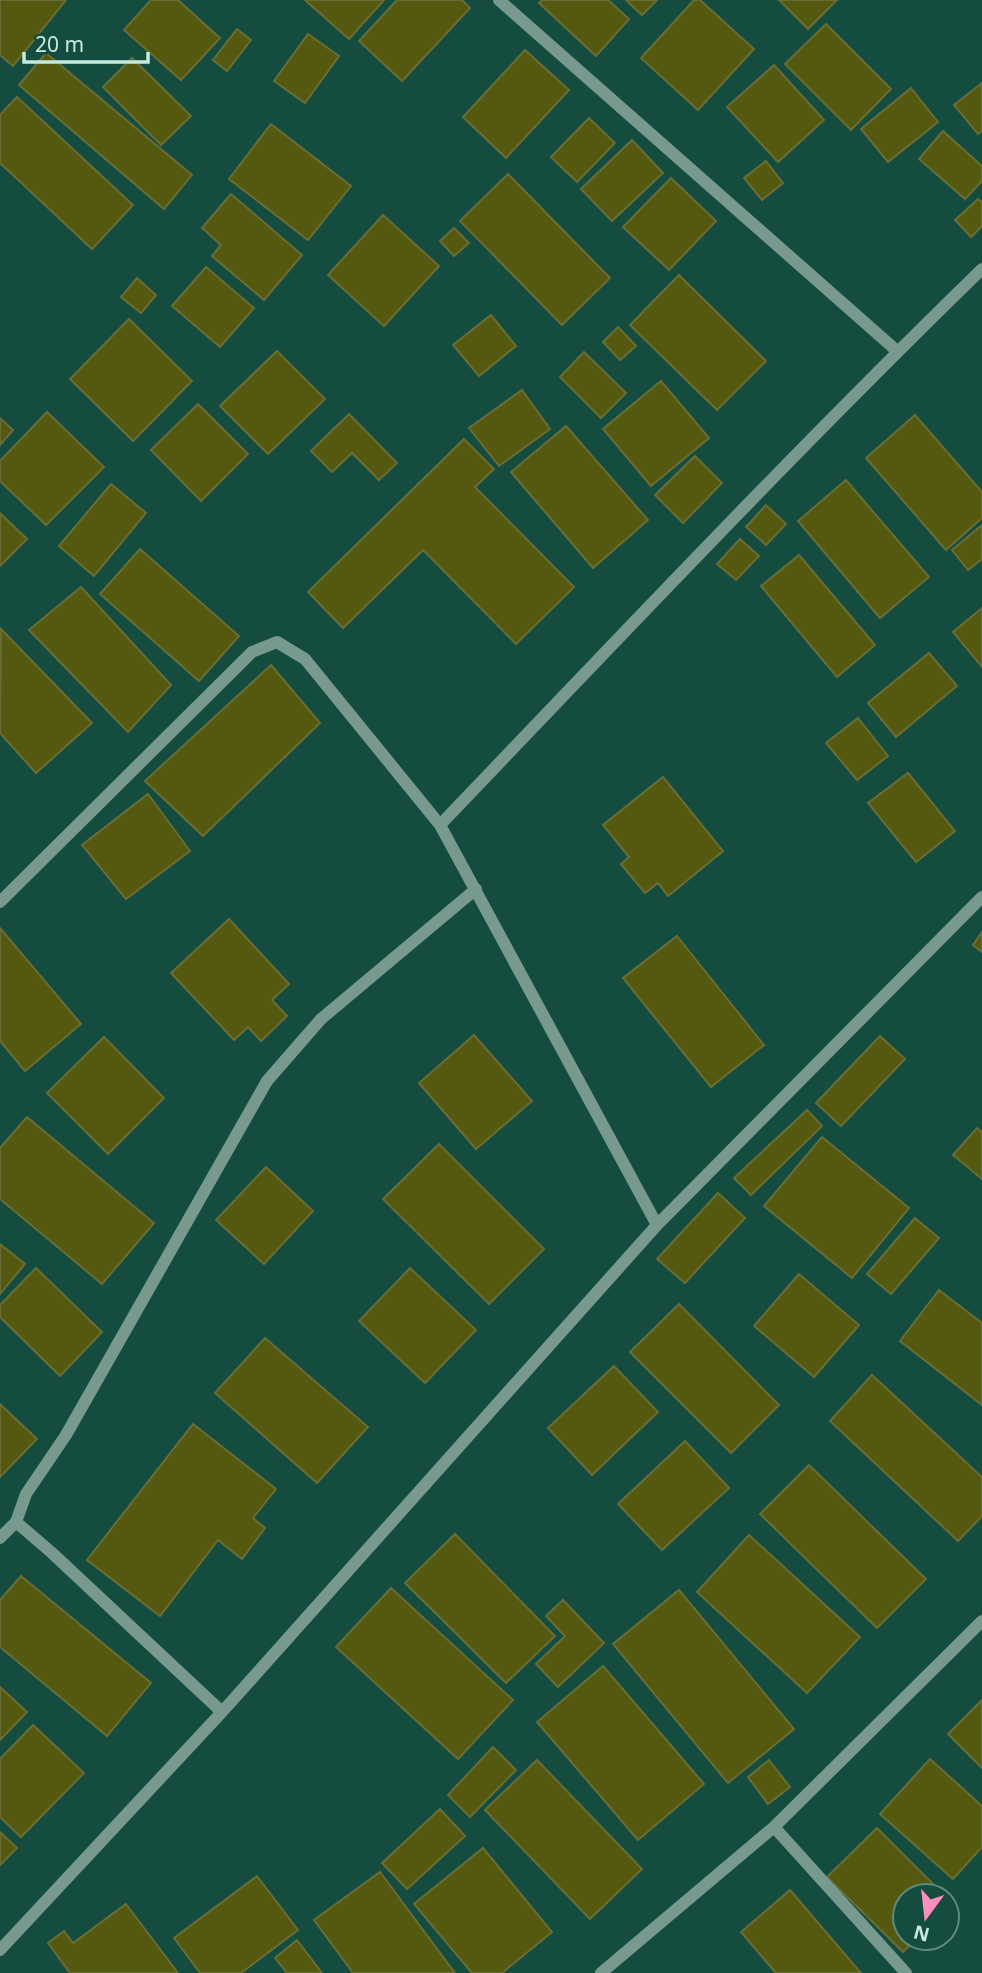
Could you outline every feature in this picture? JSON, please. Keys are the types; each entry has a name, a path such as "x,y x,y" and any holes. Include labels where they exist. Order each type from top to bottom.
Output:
{"street":[{"path":"499,0 897,351"},
{"path":"440,825 897,351 982,269"},
{"path":"0,902 252,652 277,642 305,659 440,825 657,1225"},
{"path":"0,1538 16,1522 26,1494 66,1435 267,1081 321,1018 476,889"},
{"path":"0,1950 222,1712 657,1225 982,897"},
{"path":"16,1522 222,1712"},
{"path":"601,1973 774,1827 982,1621"},
{"path":"774,1827 906,1973"}],"building":[{"path":"0,0 66,0 13,66 0,55"},
{"path":"151,0 178,0 220,38 181,80 124,30"},
{"path":"305,0 384,0 349,39"},
{"path":"397,0 462,0 470,8 402,81 359,41"},
{"path":"542,0 608,0 629,19 596,56 539,3"},
{"path":"626,0 657,0 642,15"},
{"path":"694,0 700,0 754,49 698,110 641,58"},
{"path":"779,0 837,0 808,29"},
{"path":"826,24 891,89 851,130 785,64"},
{"path":"237,29 251,40 227,71 213,60"},
{"path":"308,34 339,56 305,103 274,81"},
{"path":"525,50 569,90 506,158 463,117"},
{"path":"46,53 192,175 164,209 19,85"},
{"path":"132,58 191,116 161,145 103,87"},
{"path":"774,65 824,120 778,162 727,107"},
{"path":"982,83 982,131 978,134 954,105"},
{"path":"911,88 938,122 888,162 861,129"},
{"path":"17,97 133,205 92,249 0,163 0,115"},
{"path":"589,118 615,143 577,182 551,157"},
{"path":"271,124 351,186 308,240 229,179"},
{"path":"943,131 982,166 982,181 965,199 919,159"},
{"path":"632,140 663,173 612,221 581,189"},
{"path":"766,161 783,183 762,200 744,178"},
{"path":"508,174 610,278 562,325 460,221"},
{"path":"671,178 716,221 669,270 623,227"},
{"path":"231,194 302,255 264,300 212,256 221,245 202,228"},
{"path":"978,199 982,202 982,226 971,237 955,220"},
{"path":"383,215 439,266 384,326 328,275"},
{"path":"454,228 469,243 454,256 440,241"},
{"path":"206,267 254,308 220,347 172,306"},
{"path":"679,275 766,361 717,410 630,325"},
{"path":"137,278 156,295 141,313 121,297"},
{"path":"491,315 516,346 479,376 453,345"},
{"path":"129,319 192,381 133,441 70,379"},
{"path":"618,327 636,346 620,360 603,342"},
{"path":"277,351 325,399 268,454 220,406"},
{"path":"584,352 626,393 601,418 560,377"},
{"path":"661,381 709,438 651,486 603,429"},
{"path":"522,390 550,429 499,466 469,428"},
{"path":"198,404 248,454 201,501 151,450"},
{"path":"47,412 104,467 46,525 0,481 0,461"},
{"path":"349,414 397,463 379,480 352,453 332,472 311,451"},
{"path":"915,415 982,492 982,518 946,550 866,458"},
{"path":"0,418 13,430 0,445"},
{"path":"566,426 648,520 593,568 511,472"},
{"path":"464,439 494,469 475,487 574,587 516,644 423,550 343,628 308,592"},
{"path":"695,456 722,483 683,523 655,495"},
{"path":"846,480 929,577 880,618 798,521"},
{"path":"111,484 146,513 94,576 59,546"},
{"path":"766,505 786,524 766,545 746,527"},
{"path":"0,513 27,539 0,566"},
{"path":"982,525 982,559 968,570 952,550"},
{"path":"740,539 759,556 736,580 717,564"},
{"path":"140,549 239,636 199,681 100,594"},
{"path":"799,555 875,645 837,677 761,586"},
{"path":"81,587 171,685 128,732 29,630"},
{"path":"982,608 982,667 953,632"},
{"path":"1,629 92,723 36,773 0,733"},
{"path":"929,653 957,686 896,737 868,703"},
{"path":"271,665 320,723 203,836 145,781"},
{"path":"858,718 888,756 857,780 826,743"},
{"path":"908,773 955,831 916,862 868,803"},
{"path":"663,777 723,851 668,896 658,883 645,893 621,864 629,857 603,825"},
{"path":"148,794 190,851 126,899 82,845"},
{"path":"229,919 289,984 272,1000 287,1016 261,1041 248,1027 234,1040 171,973"},
{"path":"0,928 81,1024 25,1071 0,1041"},
{"path":"982,932 982,952 973,945"},
{"path":"677,936 764,1045 711,1087 623,978"},
{"path":"474,1035 532,1101 476,1149 419,1083"},
{"path":"880,1036 905,1059 841,1126 816,1103"},
{"path":"104,1037 164,1098 108,1154 47,1093"},
{"path":"807,1110 822,1126 751,1195 734,1178"},
{"path":"27,1117 154,1223 102,1284 0,1199 0,1148"},
{"path":"977,1128 982,1132 982,1179 953,1155"},
{"path":"822,1137 909,1208 852,1278 764,1206"},
{"path":"439,1144 544,1249 489,1304 383,1199"},
{"path":"266,1167 313,1211 264,1264 216,1220"},
{"path":"718,1193 745,1218 685,1283 657,1259"},
{"path":"915,1218 939,1238 891,1294 867,1274"},
{"path":"0,1244 25,1264 0,1294"},
{"path":"36,1268 102,1332 60,1376 0,1317 0,1305"},
{"path":"410,1268 476,1330 425,1383 359,1321"},
{"path":"799,1274 859,1325 814,1377 754,1326"},
{"path":"939,1290 982,1323 982,1405 900,1341"},
{"path":"679,1304 779,1405 731,1453 630,1352"},
{"path":"265,1338 368,1427 317,1483 215,1393"},
{"path":"614,1366 658,1412 592,1475 548,1428"},
{"path":"872,1375 982,1477 982,1516 958,1541 830,1421"},
{"path":"0,1404 37,1439 0,1477"},
{"path":"193,1424 276,1489 253,1518 265,1528 242,1559 218,1540 160,1616 87,1560"},
{"path":"685,1441 729,1488 662,1550 618,1504"},
{"path":"809,1465 926,1579 877,1628 760,1514"},
{"path":"455,1534 555,1636 506,1683 405,1583"},
{"path":"749,1535 860,1637 807,1693 697,1592"},
{"path":"21,1576 151,1683 107,1736 0,1647 0,1600"},
{"path":"391,1588 513,1700 458,1759 336,1647"},
{"path":"679,1590 794,1729 728,1783 613,1644"},
{"path":"563,1600 604,1643 558,1687 536,1664 565,1636 546,1616"},
{"path":"603,1666 704,1784 638,1840 537,1722"},
{"path":"0,1687 27,1712 0,1740"},
{"path":"982,1700 982,1768 948,1734"},
{"path":"33,1725 84,1773 21,1837 0,1817 0,1759"},
{"path":"493,1747 516,1770 470,1817 448,1795"},
{"path":"930,1759 982,1806 982,1847 953,1879 880,1814"},
{"path":"537,1760 642,1869 590,1919 485,1810"},
{"path":"769,1760 790,1787 768,1804 748,1777"},
{"path":"440,1809 465,1836 407,1889 382,1863"},
{"path":"877,1828 931,1882 891,1882 891,1940 827,1877"},
{"path":"0,1832 17,1848 0,1865"},
{"path":"483,1848 552,1932 502,1973 472,1973 414,1904"},
{"path":"380,1872 455,1973 353,1973 314,1920"},
{"path":"257,1876 298,1930 241,1973 200,1973 174,1938"},
{"path":"790,1890 861,1973 776,1973 741,1932"},
{"path":"126,1904 178,1973 70,1973 48,1943 64,1931 73,1943"},
{"path":"297,1940 322,1973 287,1973 275,1958"}]}
